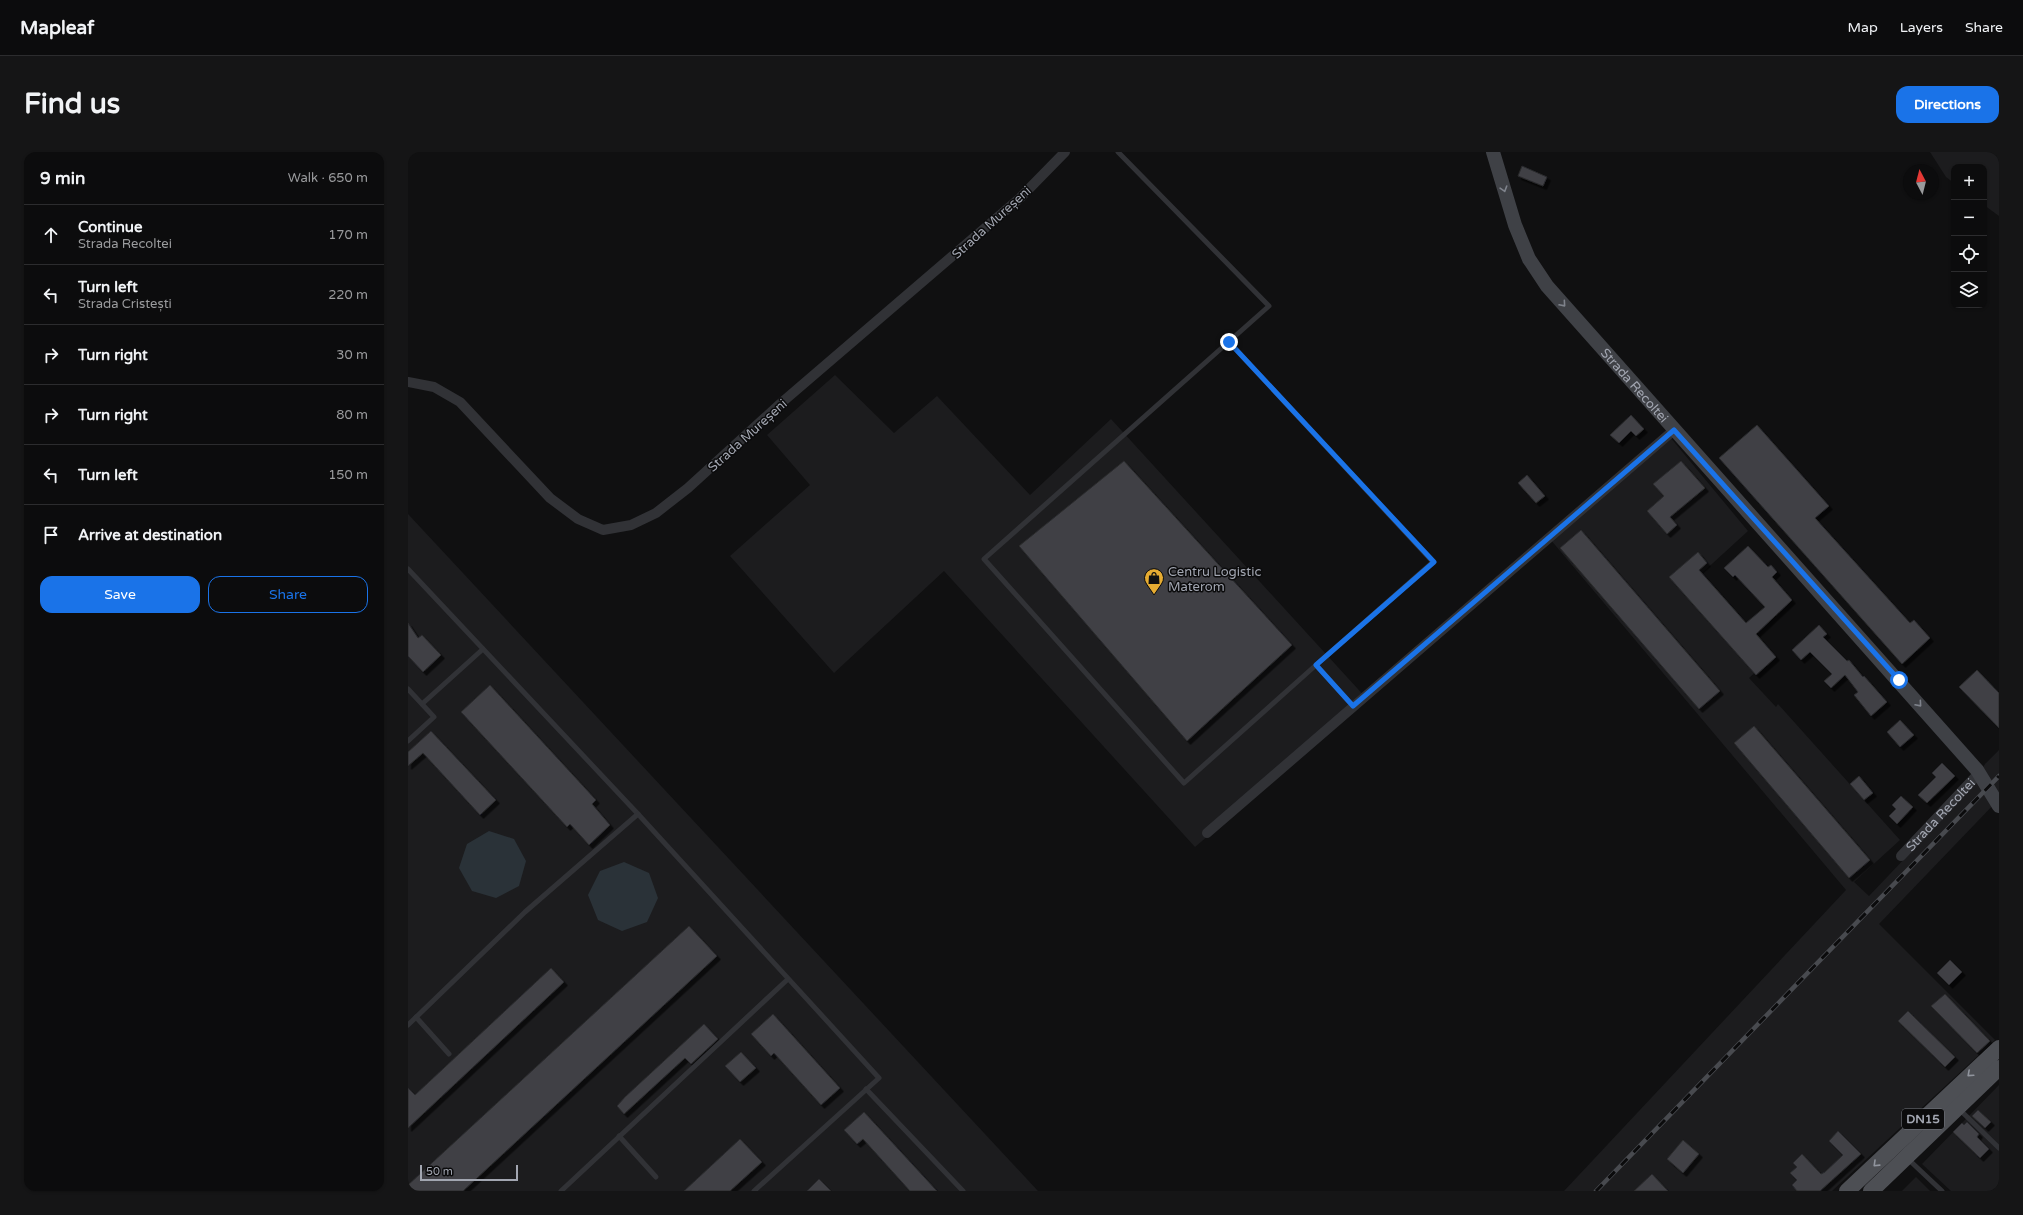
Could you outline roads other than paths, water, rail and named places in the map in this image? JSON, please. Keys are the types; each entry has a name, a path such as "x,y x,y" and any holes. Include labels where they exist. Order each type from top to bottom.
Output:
{"main road":[{"name":"DN15","path":"1871,1191 1900,1151 1999,1048"},
{"name":"DN15","path":"1847,1191 1957,1107 1999,1068"}],"street":[{"name":"Strada Mureșeni","path":"408,382 434,387 460,402 550,498 578,519 603,530 631,525 656,513 688,488 780,404 1020,198 1065,152"},
{"name":"Strada Recoltei","path":"1493,152 1516,225 1529,259 1547,286 1979,773 1999,806"},
{"path":"1207,833 1674,430"},
{"name":"Strada Recoltei","path":"1900,856 1979,773"}],"lane":[{"path":"1118,152 1270,306 1229,342 984,559 1184,783 1434,562 1229,342"},
{"path":"408,569 638,814 879,1078 754,1191"},
{"path":"422,704 483,649"},
{"path":"1316,665 1353,706"},
{"path":"408,689 434,716 408,741"},
{"path":"408,1025 525,912 638,814"},
{"path":"561,1191 788,979"},
{"path":"416,1017 449,1054"},
{"path":"866,1089 962,1191"},
{"path":"1957,1107 1999,1148"},
{"path":"619,1136 656,1177"},
{"path":"1900,1151 1942,1191"}],"railway":[{"path":"1596,1191 1999,776"}],"place":[{"name":"Centru Logistic Materom","path":"1154,595"}]}
